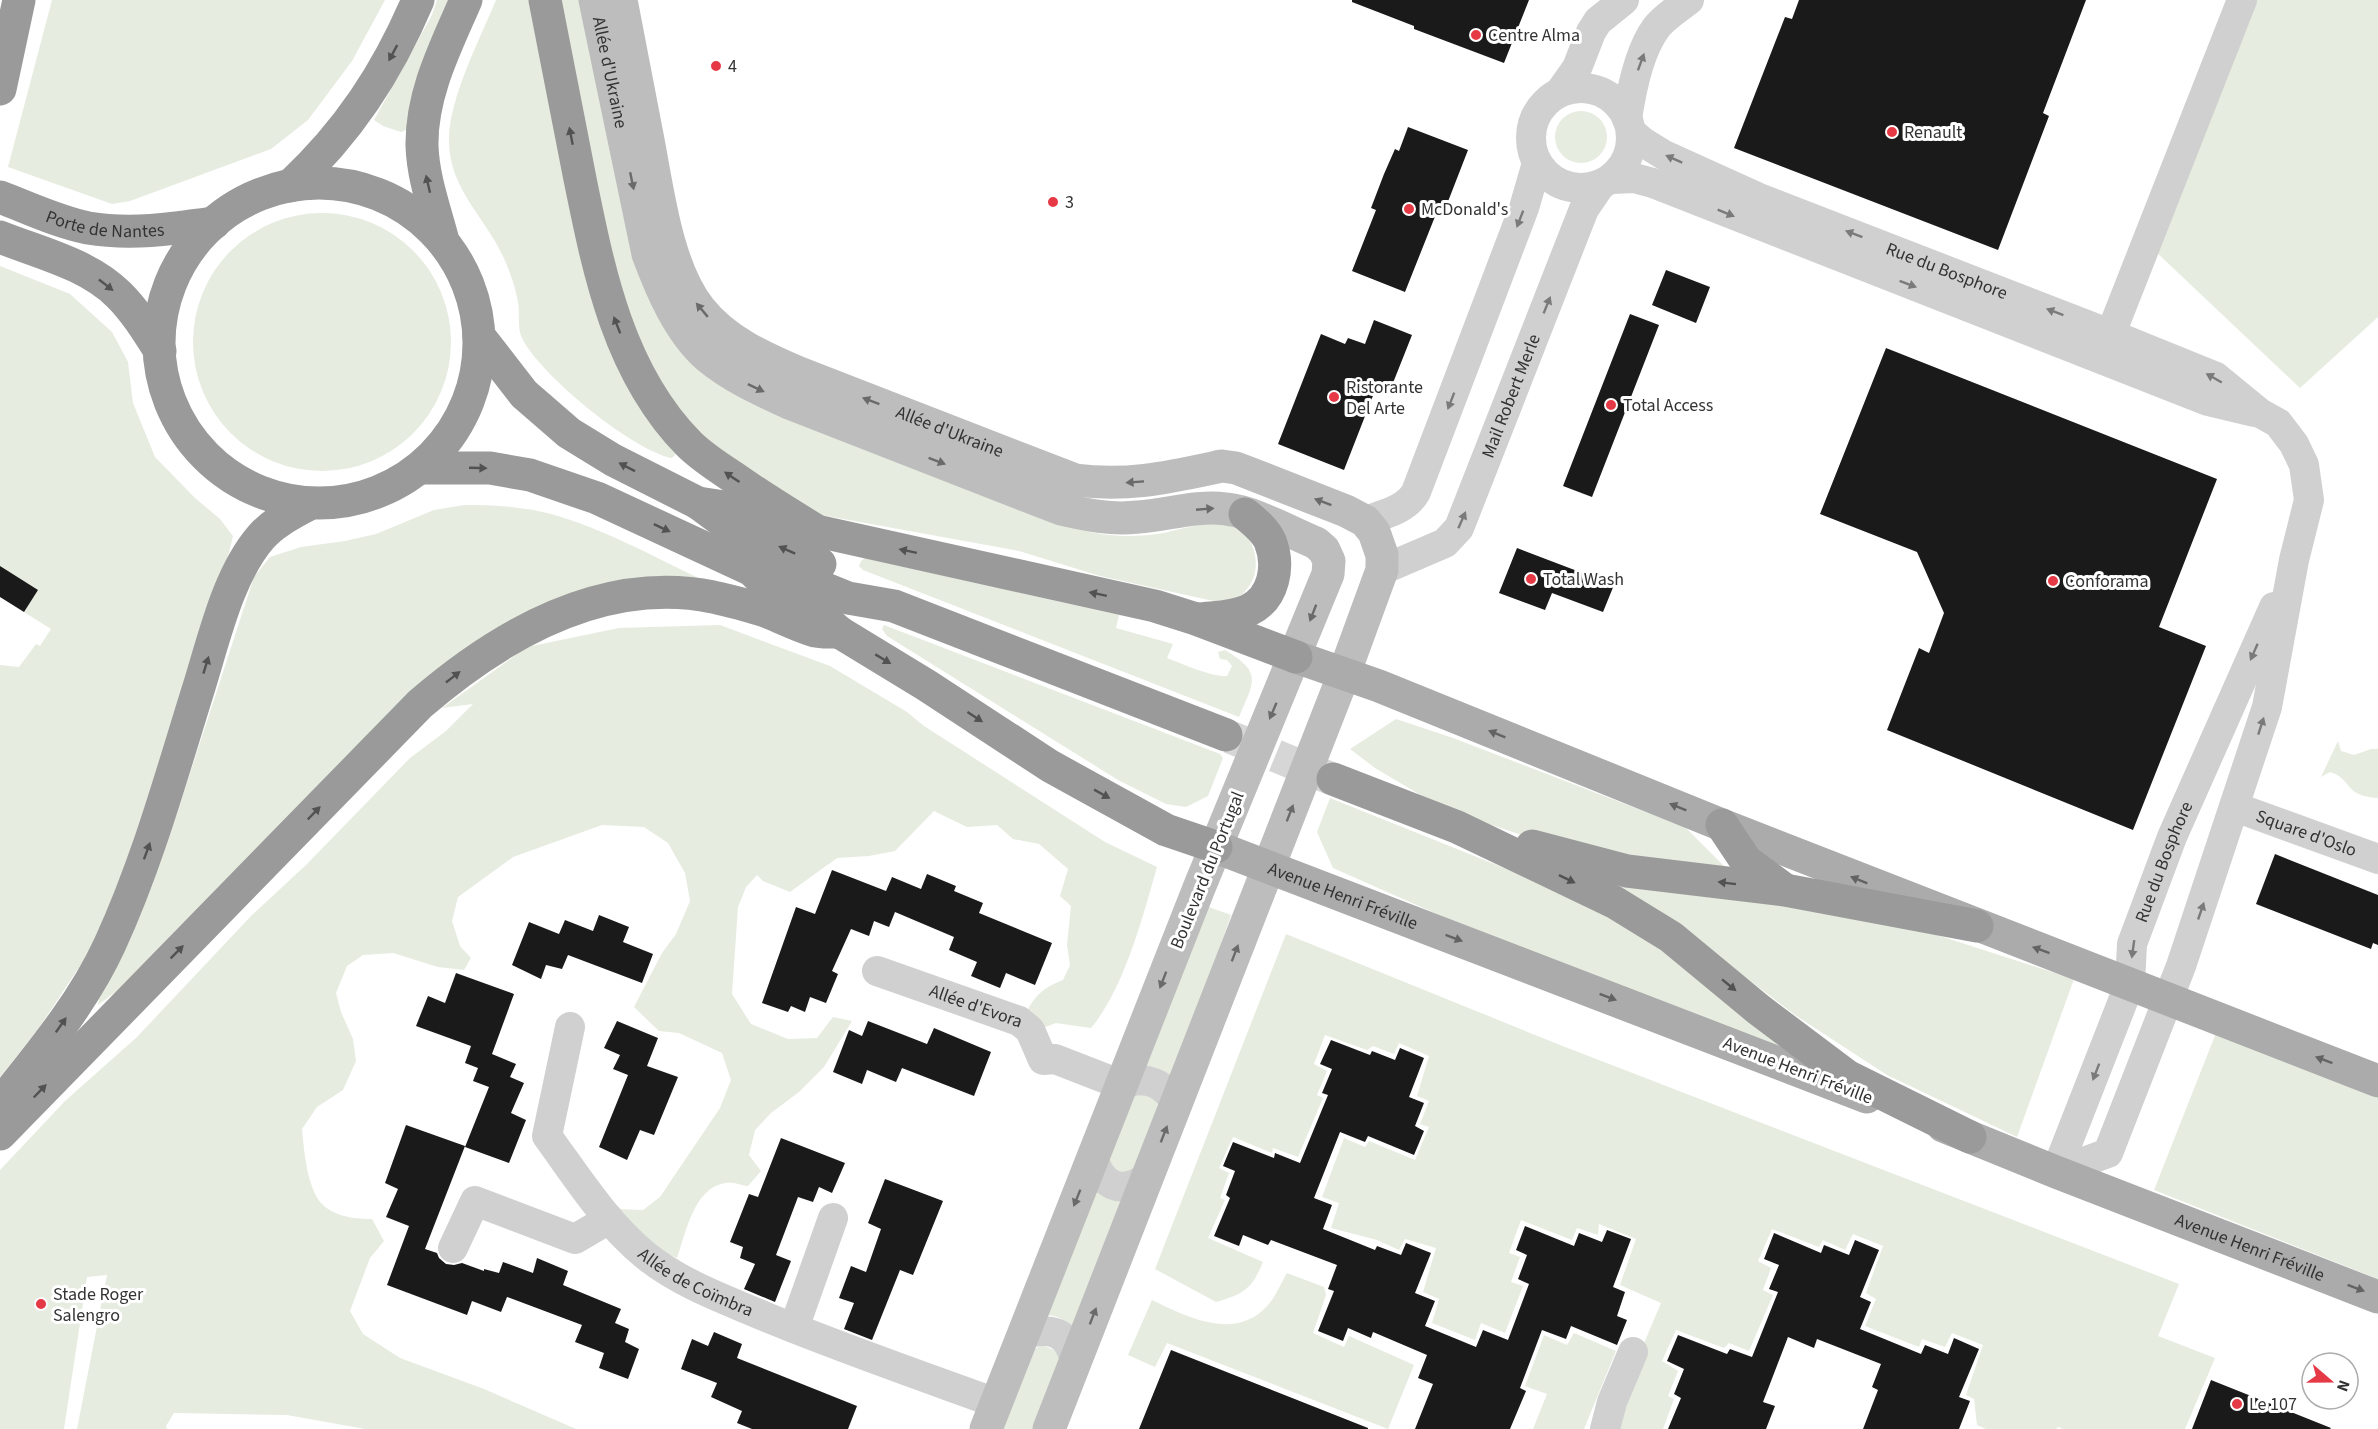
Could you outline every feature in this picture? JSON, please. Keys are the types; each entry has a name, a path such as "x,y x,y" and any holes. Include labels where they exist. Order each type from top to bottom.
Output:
{"highway":[{"path":"0,89 19,0"},
{"path":"13,36 28,0"},
{"path":"290,186 315,162 350,122 376,85 418,0"},
{"path":"443,241 427,180 422,146 423,127 430,87 466,0"},
{"path":"545,0 594,246 616,326 631,358 648,391 669,422 691,446 766,500 817,531"},
{"path":"339,184 370,192 407,209 443,241 458,262 469,286 476,310 479,336 478,366 471,395 459,423 441,447 420,468 379,492 345,501 309,504 284,500 236,481 203,453 182,426 163,377 160,327 164,304 183,259 214,223 250,199 290,186 339,184"},
{"name":"Porte de Nantes","path":"0,196 87,228 143,232 214,223"},
{"path":"0,237 83,270 119,296 144,325 160,351"},
{"path":"479,336 524,394 548,418 569,433 613,460 698,503 725,522 855,580 894,606"},
{"path":"420,468 490,468 530,475 597,498 752,570 771,590 820,615 839,632 926,685 1050,766 1166,830 1216,848"},
{"path":"698,503 731,508 817,531 1155,606 1296,657"},
{"path":"0,1104 61,1026 109,945 148,848 213,641 243,561 261,536 277,522 309,504"},
{"path":"1196,619 1234,616 1250,610 1270,589 1275,573 1270,540 1261,527 1245,514"},
{"path":"752,570 779,570 848,598 894,606 1226,735"},
{"path":"0,1134 420,704 485,653 539,623 589,603 649,594 682,593 711,597 764,611 813,631 839,632"},
{"path":"1333,779 1457,827 1614,902 1671,937 1758,1009 1847,1076 1970,1137"},
{"path":"1722,825 1746,861 1785,891"},
{"path":"1457,827 1627,871 1785,891 1977,926"}],"main road":[{"path":"1296,657 1388,690 1977,926 2130,983 2378,1081"},
{"name":"Avenue Henri Fréville","path":"1216,848 1970,1137 2378,1297"}],"street":[{"name":"Allée d'Ukraine","path":"595,0 648,254 661,289 677,319 707,356 748,384 789,403 1061,509 1118,519 1211,508 1227,509 1316,543 1324,550 1329,561 1328,574 1296,657"},
{"name":"Allée d'Ukraine","path":"621,0 654,173 680,277 701,310 725,332 757,355 1075,480 1097,483 1134,483 1222,466 1236,468 1346,511 1365,521"},
{"path":"1560,92 1577,68 1594,26 1624,0"},
{"path":"1629,125 1616,103 1598,91 1575,88 1560,92 1551,98 1541,110 1532,130 1531,148 1537,163 1550,175 1564,183 1580,187 1607,181 1628,157 1631,146 1630,93 1650,38 1663,21 1689,0"},
{"path":"2105,347 2242,0"},
{"name":"Rue du Bosphore","path":"1629,125 1643,142 1664,155 2105,347 2208,401 2260,413 2278,423 2294,444 2304,465 2309,500 2294,560 2267,707 2206,897 2108,1153 2056,1172"},
{"path":"1049,1429 1269,868 1382,570 1379,543 1365,521 1403,506 1411,501 1416,492 1524,208 1537,163"},
{"name":"Rue du Bosphore","path":"1607,181 1634,178 1653,183 2105,347"},
{"name":"Mail Robert Merle","path":"1382,570 1445,543 1459,528 1584,208 1607,181"},
{"name":"Rue du Bosphore","path":"2056,1172 2130,983 2132,944 2172,837 2294,560"},
{"name":"Boulevard du Portugal","path":"991,1416 1216,848 1296,657"},
{"name":"Square d'Oslo","path":"2235,807 2378,859"},
{"name":"Allée d'Evora","path":"877,971 1019,1021 1029,1030 1043,1060 1054,1059 1122,1085"},
{"name":"Allée de Coïmbra","path":"570,1027 547,1136 609,1219 643,1253 664,1270 700,1290 794,1328 991,1416"},
{"path":"1122,1085 1132,1080 1153,1082 1163,1087 1176,1104"},
{"path":"1093,1158 1098,1172 1113,1185 1124,1187 1136,1185 1146,1178"},
{"path":"453,1248 475,1201 575,1239 609,1219"},
{"path":"794,1328 833,1218"},
{"path":"1023,1334 1047,1330 1058,1333 1067,1340 1073,1350 1075,1362"},
{"path":"1605,1429 1612,1402 1633,1352"}],"shaded area":[{"path":"52,0 385,0 352,61 308,120 271,149 130,201 112,204 8,167"},
{"path":"437,0 453,0 411,128 401,132 383,126 374,120 432,15"},
{"path":"496,0 535,0 550,77 675,448 676,454 672,458 634,441 589,409 547,371 532,353 520,334 519,306 506,263 456,176 451,160 450,125 459,89"},
{"path":"556,0 584,0 668,325 1040,515 1062,523 1093,533 1115,536 1160,534 1214,524 1238,528 1247,536 1256,561 1253,579 1245,592 1229,601 1218,602 1100,576 1019,551 816,514 793,506 693,430 631,339"},
{"path":"2253,0 2378,0 2378,317 2300,388 2154,250"},
{"path":"1581,111 1591,113 1599,119 1605,127 1607,137 1605,147 1599,155 1591,161 1581,163 1571,161 1563,155 1557,147 1555,137 1557,127 1563,119 1571,113"},
{"path":"309,213 335,213 360,218 383,228 404,242 422,260 436,281 446,304 451,342 446,380 436,403 422,424 404,442 383,456 360,466 335,471 309,471 284,466 261,456 240,442 222,424 208,403 198,380 193,355 193,329 198,304 208,281 222,260 240,242 261,228 284,218"},
{"path":"0,266 70,294 112,332 128,362 133,403 155,457 195,498 220,519 233,536 228,557 124,868 93,946 39,1028 0,1077 0,665 19,667 36,644 40,646 51,629 24,612 0,566"},
{"path":"464,505 520,508 559,516 625,542 709,583 536,608 126,984 98,1005 102,980 136,920 167,844 254,577 270,557 301,547 376,534 434,510"},
{"path":"865,558 1119,615 1116,628 1173,644 1167,658 1220,676 1227,676 1232,666 1227,660 1220,659 1218,652 1225,650 1245,665 1250,672 1252,679 1248,695 1239,717 863,570 859,566"},
{"path":"720,625 830,666 907,712 924,726 1105,842 1157,867 1123,973 1103,1012 1091,1028 1056,1023 1040,1029 1027,1011 1042,992 1063,980 1070,965 1067,945 1071,906 1060,896 1068,869 1039,844 1013,839 997,825 967,827 934,811 895,851 869,856 837,858 790,892 763,881 757,875 746,887 738,907 732,994 751,1024 788,1039 817,1038 833,1017 852,1021 824,1067 755,1130 749,1155 761,1171 748,1186 728,1183 714,1187 706,1193 688,1224 677,1258 637,1240 617,1209 643,1210 660,1197 720,1108 731,1080 722,1053 679,1033 659,1031 634,1007 662,953 676,934 690,901 685,873 668,843 644,827 602,825 513,857 458,897 452,921 460,946 471,958 464,970 438,967 393,953 363,955 347,966 336,993 341,1012 353,1039 356,1061 343,1090 317,1107 302,1129 304,1148 313,1190 323,1205 340,1215 372,1219 384,1241 370,1258 350,1311 363,1334 400,1358 484,1389 576,1429 365,1429 287,1415 174,1413 166,1426 167,1429 77,1429 107,1275 87,1277 64,1429 0,1429 0,1170 65,1101 137,1037 251,916 307,864 410,758 446,731 473,704 442,708 527,647 619,628"},
{"path":"884,625 1220,754 1223,758 1208,796 1186,807 1166,804 1118,780 887,636 882,629"},
{"path":"1396,719 1453,738 1685,827 1731,873 1563,849 1444,809 1375,768 1350,749"},
{"path":"2338,741 2341,751 2354,755 2378,749 2378,798 2367,797 2353,791 2342,779 2330,772 2321,777"},
{"path":"1330,798 1559,890 1665,946 1816,1065 1500,942 1333,868 1317,832"},
{"path":"1601,878 1903,924 2074,979 2017,1137 1887,1075 1795,1015 1670,920"},
{"path":"1206,906 1231,915 1175,1077 1134,1069"},
{"path":"1286,934 1560,1045 2179,1284 2158,1336 2215,1358 2185,1429 2063,1429 2058,1427 2056,1429 1986,1429 1977,1425 1974,1399 1966,1395 1983,1345 1952,1333 1945,1347 1922,1339 1919,1347 1865,1326 1876,1299 1866,1293 1883,1246 1853,1234 1845,1250 1823,1240 1819,1247 1772,1229 1758,1261 1771,1268 1763,1290 1773,1295 1749,1351 1729,1343 1724,1348 1676,1330 1662,1361 1678,1371 1668,1396 1674,1399 1663,1429 1616,1429 1614,1414 1661,1303 1620,1285 1636,1239 1599,1224 1598,1235 1577,1228 1572,1240 1521,1220 1509,1253 1520,1257 1511,1282 1523,1286 1505,1333 1481,1323 1475,1340 1432,1323 1439,1299 1423,1292 1436,1248 1405,1239 1399,1250 1377,1240 1331,1228 1339,1203 1322,1197 1344,1138 1365,1147 1369,1141 1415,1160 1429,1127 1420,1124 1429,1101 1417,1096 1429,1056 1399,1043 1394,1054 1373,1046 1367,1050 1325,1035 1314,1064 1327,1071 1317,1095 1323,1098 1298,1157 1273,1148 1272,1153 1233,1137 1219,1168 1229,1173 1220,1198 1225,1200 1208,1238 1263,1262 1255,1279 1246,1289 1216,1302 1155,1269"},
{"path":"2216,1033 2378,1097 2378,1279 2154,1190"},
{"path":"1151,1093 1162,1112 1130,1178 1103,1166 1125,1098"},
{"path":"1090,1181 1129,1197 1078,1332 1056,1317 1040,1316"},
{"path":"1287,1273 1324,1287 1326,1295 1313,1333 1344,1347 1349,1336 1414,1365 1388,1429 1167,1343 1155,1367 1128,1355 1152,1300 1180,1313 1211,1323 1241,1322 1255,1316 1268,1305"},
{"path":"1574,1333 1616,1351 1584,1429 1533,1429 1547,1394 1525,1386 1544,1335 1567,1345"},
{"path":"1042,1345 1059,1352 1064,1364 1039,1429 1000,1429 1031,1351"}],"building":[{"name":"Centre Alma","path":"1352,0 1529,0 1504,63 1414,29 1414,26 1352,2"},
{"name":"Renault","path":"1799,0 2086,0 2043,113 2049,116 1998,250 1734,148 1785,17 1792,19"},
{"name":"McDonald's","path":"1408,127 1468,150 1442,217 1436,214 1405,292 1352,271 1376,210 1371,208 1384,174 1395,149 1399,151"},
{"path":"1666,270 1710,287 1696,323 1652,305"},
{"name":"Total Access","path":"1630,314 1659,325 1592,497 1563,486"},
{"name":"Ristorante Del Arte","path":"1374,320 1412,335 1389,393 1376,388 1344,470 1278,444 1321,334 1345,344 1348,338 1365,344"},
{"name":"Conforama","path":"1886,348 2217,479 2159,627 2206,646 2133,830 1887,730 1919,648 1929,653 1944,613 1917,552 1820,514"},
{"path":"1517,548 1614,585 1603,612 1552,593 1545,610 1499,593"},
{"path":"0,566 38,590 24,612 0,597"},
{"path":"2275,854 2378,895 2378,945 2373,943 2371,949 2256,904"},
{"path":"832,870 886,891 892,877 921,889 927,874 956,886 954,891 983,903 979,913 1052,943 1035,985 1006,973 1000,988 971,976 977,962 949,950 954,937 895,912 889,927 874,921 869,936 851,929 832,971 838,974 826,1003 810,997 805,1012 791,1006 788,1012 762,1003 796,907 815,914"},
{"path":"599,915 629,927 623,942 653,954 642,983 568,955 562,969 546,965 541,979 512,965 529,922 559,934 565,920 593,931"},
{"path":"456,973 514,994 492,1054 516,1064 510,1077 524,1083 511,1113 526,1120 509,1163 465,1147 489,1087 473,1081 478,1068 465,1063 471,1046 416,1026 428,996 445,1003"},
{"path":"617,1021 658,1038 647,1066 678,1077 654,1135 640,1130 627,1160 599,1147 628,1075 613,1069 620,1055 604,1048"},
{"path":"868,1021 927,1044 934,1028 991,1052 974,1096 902,1068 896,1082 867,1070 862,1084 833,1072 849,1030 862,1036"},
{"path":"1331,1040 1370,1055 1372,1051 1395,1060 1400,1048 1424,1058 1409,1097 1424,1103 1415,1126 1424,1131 1414,1155 1368,1136 1365,1142 1340,1132 1314,1198 1332,1205 1323,1229 1375,1250 1377,1246 1401,1255 1406,1243 1431,1253 1415,1293 1435,1301 1425,1326 1476,1347 1483,1330 1508,1340 1529,1284 1518,1279 1527,1255 1516,1250 1525,1226 1574,1246 1579,1233 1602,1242 1607,1230 1631,1239 1613,1287 1625,1292 1617,1316 1627,1320 1617,1345 1571,1326 1566,1339 1542,1330 1520,1388 1526,1391 1510,1429 1415,1429 1433,1384 1418,1378 1427,1355 1373,1332 1371,1338 1348,1328 1343,1341 1318,1331 1334,1291 1328,1289 1337,1265 1271,1240 1268,1245 1243,1235 1239,1246 1214,1236 1230,1198 1226,1195 1235,1171 1223,1166 1233,1142 1274,1158 1275,1153 1300,1163 1328,1095 1322,1093 1332,1069 1320,1064"},
{"path":"406,1125 465,1146 425,1249 437,1253 446,1264 462,1263 484,1271 484,1269 499,1273 503,1262 533,1273 537,1258 568,1271 563,1285 621,1309 615,1323 629,1329 625,1342 639,1349 628,1379 599,1368 604,1353 575,1342 582,1325 507,1297 501,1312 472,1301 467,1315 387,1285 409,1226 386,1217 398,1189 385,1183"},
{"path":"781,1138 845,1163 832,1193 819,1187 813,1202 798,1197 776,1255 791,1261 775,1302 744,1289 755,1264 740,1258 743,1247 730,1242 749,1194 758,1197"},
{"path":"885,1179 943,1201 913,1275 900,1270 872,1340 844,1329 854,1303 839,1298 851,1266 866,1272 881,1229 868,1223"},
{"path":"1774,1233 1821,1253 1824,1245 1849,1255 1855,1240 1879,1250 1860,1297 1871,1302 1860,1329 1921,1354 1925,1345 1948,1354 1954,1338 1979,1349 1959,1397 1970,1401 1959,1429 1863,1429 1878,1390 1872,1387 1881,1364 1817,1339 1814,1348 1788,1337 1763,1402 1775,1406 1766,1429 1668,1429 1681,1398 1674,1394 1684,1369 1667,1361 1678,1335 1727,1354 1730,1349 1752,1357 1778,1292 1769,1289 1779,1265 1764,1259"},
{"path":"714,1332 742,1344 737,1358 857,1406 848,1429 752,1429 737,1423 742,1411 711,1397 717,1383 681,1369 692,1339 708,1346"},
{"path":"1171,1350 1368,1428 1368,1429 1139,1429"},
{"name":"Le 107","path":"2211,1380 2331,1428 2192,1429"}],"tunnel":[{"path":"1230,737 1332,779"}],"place":[{"name":"Centre Alma","path":"1476,35"},
{"name":"4","path":"716,66"},
{"name":"Renault","path":"1892,132"},
{"name":"3","path":"1053,202"},
{"name":"McDonald's","path":"1409,209"},
{"name":"Ristorante Del Arte","path":"1334,397"},
{"name":"Total Access","path":"1611,405"},
{"name":"Total Wash","path":"1531,579"},
{"name":"Conforama","path":"2053,581"},
{"name":"Stade Roger Salengro","path":"41,1304"},
{"name":"Le 107","path":"2237,1404"}]}
